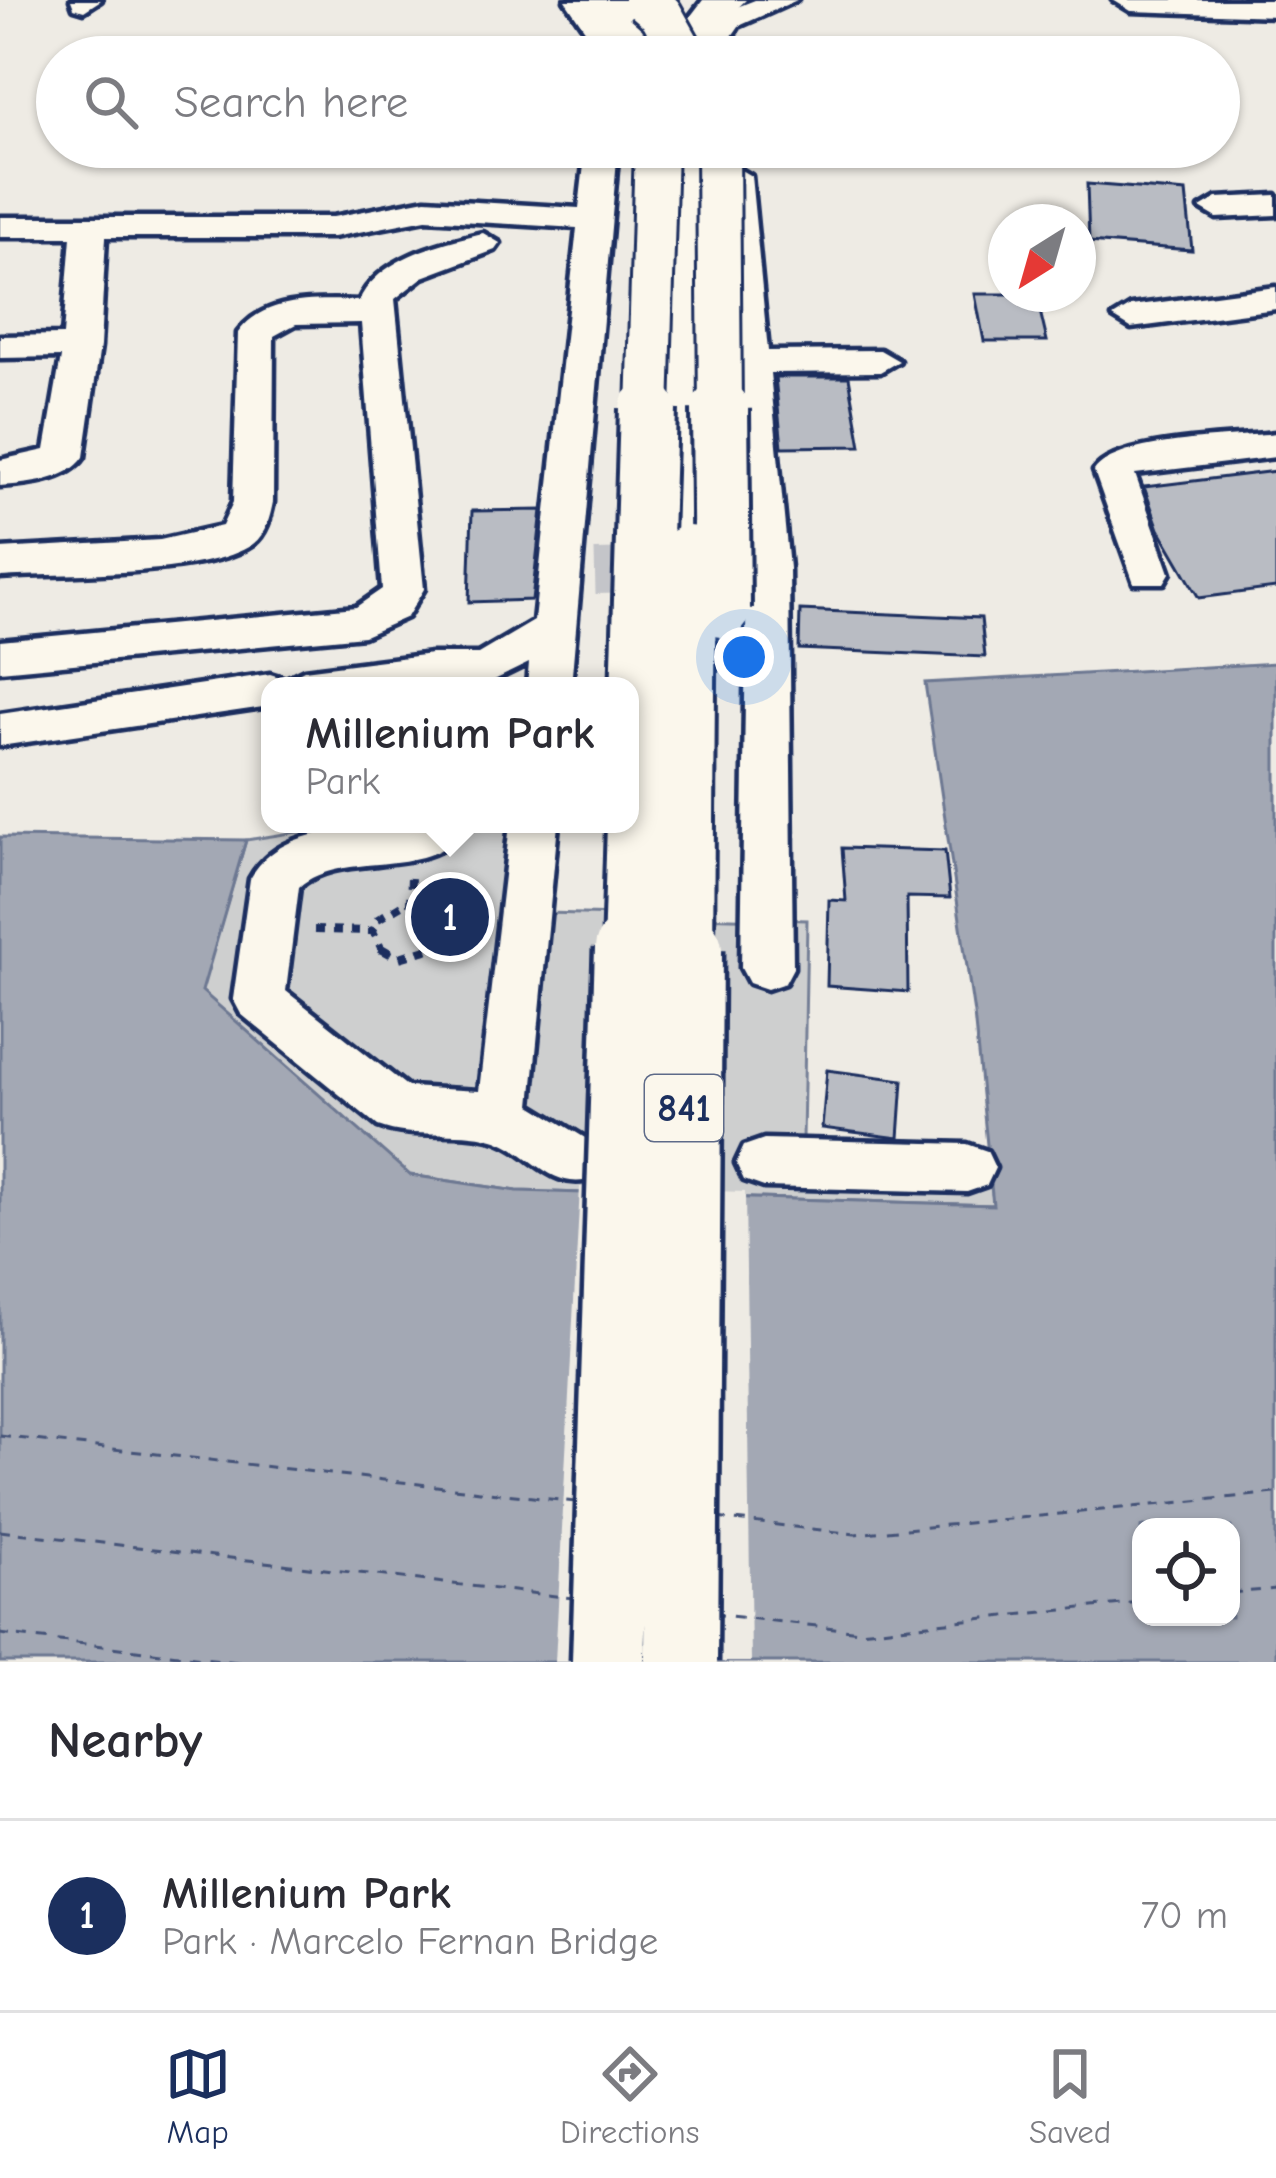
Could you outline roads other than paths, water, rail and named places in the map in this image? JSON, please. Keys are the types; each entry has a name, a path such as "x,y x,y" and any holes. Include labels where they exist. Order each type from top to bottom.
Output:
{"main road":[{"path":"603,0 620,36"},
{"path":"635,36 647,0 673,36"},
{"path":"696,36 700,23 728,0"},
{"path":"1132,0 1276,5"},
{"name":"841","path":"639,684 655,168"},
{"name":"841","path":"681,1662 691,168"},
{"path":"687,790 723,665 718,168"},
{"name":"841","path":"608,1662 634,833"}],"street":[{"path":"580,0 604,36"},
{"path":"717,36 729,20 782,0"},
{"path":"550,677 556,627 578,571 600,168"},
{"path":"732,168 763,568 767,968"},
{"path":"1217,208 1276,205"},
{"path":"0,226 333,227 414,243 487,228 595,231"},
{"path":"0,472 30,471 64,457 81,346 89,227"},
{"path":"0,656 364,622 392,607 403,589 377,298 388,283 487,228"},
{"path":"1131,317 1276,298"},
{"path":"0,563 196,548 232,538 248,525 254,502 256,333 267,320 289,313 376,312"},
{"path":"0,347 81,346"},
{"path":"750,362 880,361"},
{"path":"1149,573 1114,471 1123,463 1276,446"},
{"path":"483,677 556,627"},
{"path":"375,677 431,670 476,677"},
{"path":"0,730 261,691"},
{"path":"427,833 412,841 303,855 275,879 259,999 397,1110 502,1116 575,1161"},
{"path":"502,1116 533,833"},
{"path":"764,1163 967,1168"}],"tunnel":[{"path":"595,572 680,570"}],"place":[{"name":"Millenium Park","path":"450,917"}]}
